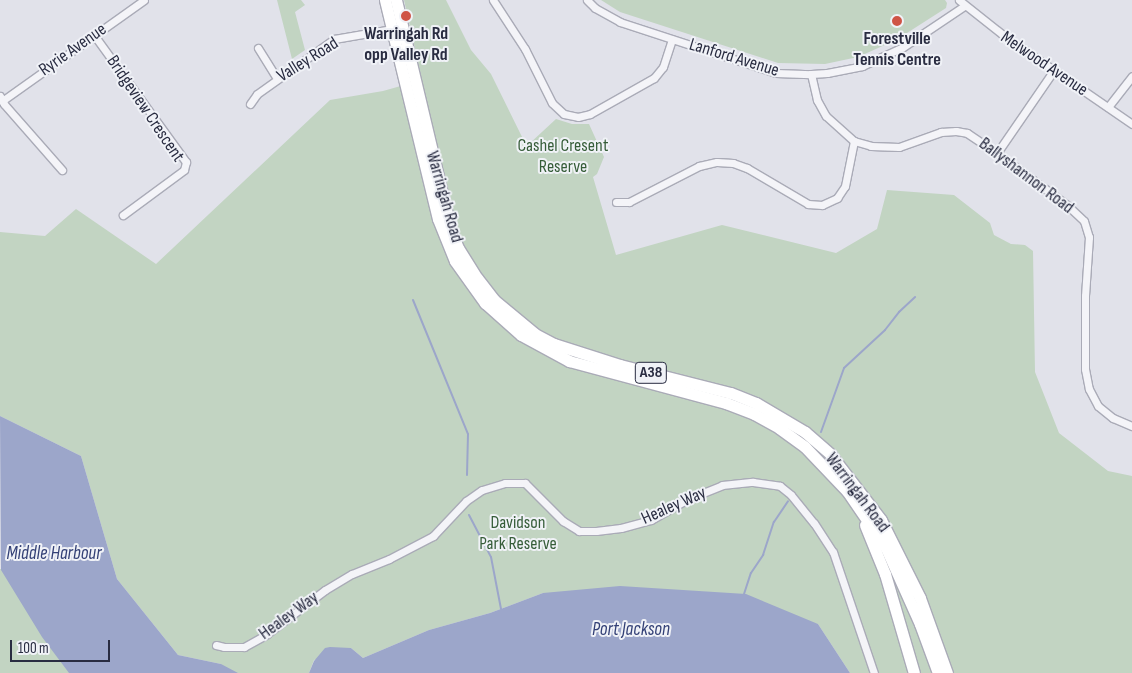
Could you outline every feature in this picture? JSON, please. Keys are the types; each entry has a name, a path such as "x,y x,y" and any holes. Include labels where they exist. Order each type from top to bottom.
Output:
{"highway":[{"name":"Warringah Road","path":"385,0 397,28 451,230 458,248 494,300 535,334 554,344 620,365 731,394 756,403 804,432 831,455 881,520 920,598 947,673"},
{"name":"Warringah Road","path":"396,0 397,28 438,219 455,261 485,303 521,336 569,361 726,404 754,414 805,447 822,462 851,496 872,525 890,556 917,615 938,673"},
{"path":"851,496 885,574 914,673"},
{"path":"938,644 954,673"}],"street":[{"name":"Ryrie Avenue","path":"1,98 144,0"},
{"path":"492,0 525,49 552,103 564,114 578,117 590,114 654,78 663,67 672,39"},
{"name":"Lanford Avenue","path":"587,0 595,8 620,22 776,73 811,74 828,73 862,66 904,47 961,3"},
{"name":"Melwood Avenue","path":"961,3 1132,124"},
{"name":"Valley Road","path":"250,104 257,94 334,39 397,28"},
{"name":"Bridgeview Crescent","path":"94,35 186,162 184,170 123,215"},
{"path":"258,48 277,79"},
{"path":"998,153 1054,70"},
{"name":"Ballyshannon Road","path":"811,74 817,100 826,116 854,141 871,146 899,147 941,132 956,131 978,138 1067,205 1084,221 1089,236 1085,296 1085,370 1089,389 1098,406 1113,418 1132,426"},
{"path":"1108,108 1132,76"},
{"path":"1,98 62,170"},
{"path":"616,202 629,202 699,166 717,162 732,163 747,168 808,204 822,205 837,198 845,186 854,141"},
{"name":"Healey Way","path":"216,645 244,647 267,634 332,586 352,574 389,560 433,536 466,501 482,490 505,483 525,483 563,522 580,531 596,531 621,528 651,520 688,498 722,485 753,482 780,486 814,522 833,552 874,673"}],"green space":[{"path":"277,0 301,0 305,5 295,12 305,50 292,59"},
{"path":"404,0 446,0 471,50 491,74 525,143 529,144 556,119 572,124 589,124 604,157 597,174 593,177 616,255 722,225 836,253 877,229 887,190 954,195 990,223 994,235 1011,244 1025,245 1033,251 1035,372 1059,433 1108,471 1132,476 1132,673 850,673 818,624 543,593 490,613 429,630 363,658 351,648 314,660 309,673 224,673 221,664 178,655 117,579 81,456 0,416 0,232 45,236 76,209 156,264 330,100 383,91 422,80"},
{"path":"601,0 945,0 947,3 946,8 896,40 858,57 825,64 778,63 620,12"},
{"path":"0,569 3,569 74,673 0,673"}],"water":[{"name":"Middle Harbour","path":"0,416 81,456 117,579 178,655 221,664 238,673 69,673 42,637 1,570"},
{"name":"Port Jackson","path":"620,586 746,594 818,624 850,673 309,673 314,661 325,648 351,648 363,658 429,630 490,613 543,593"}],"waterway":[{"path":"821,432 844,368 885,330 899,312 915,297"},
{"path":"413,300 468,434 467,475"},
{"path":"744,594 751,573 763,555 774,522 788,501"},
{"path":"469,515 491,557 501,609"}],"place":[{"name":"Warringah Rd opp Valley Rd","path":"406,16"},
{"name":"Forestville Tennis Centre","path":"897,21"}],"park label":[{"name":"Cashel Cresent Reserve","path":"563,157"},
{"name":"Davidson Park Reserve","path":"518,534"}]}
